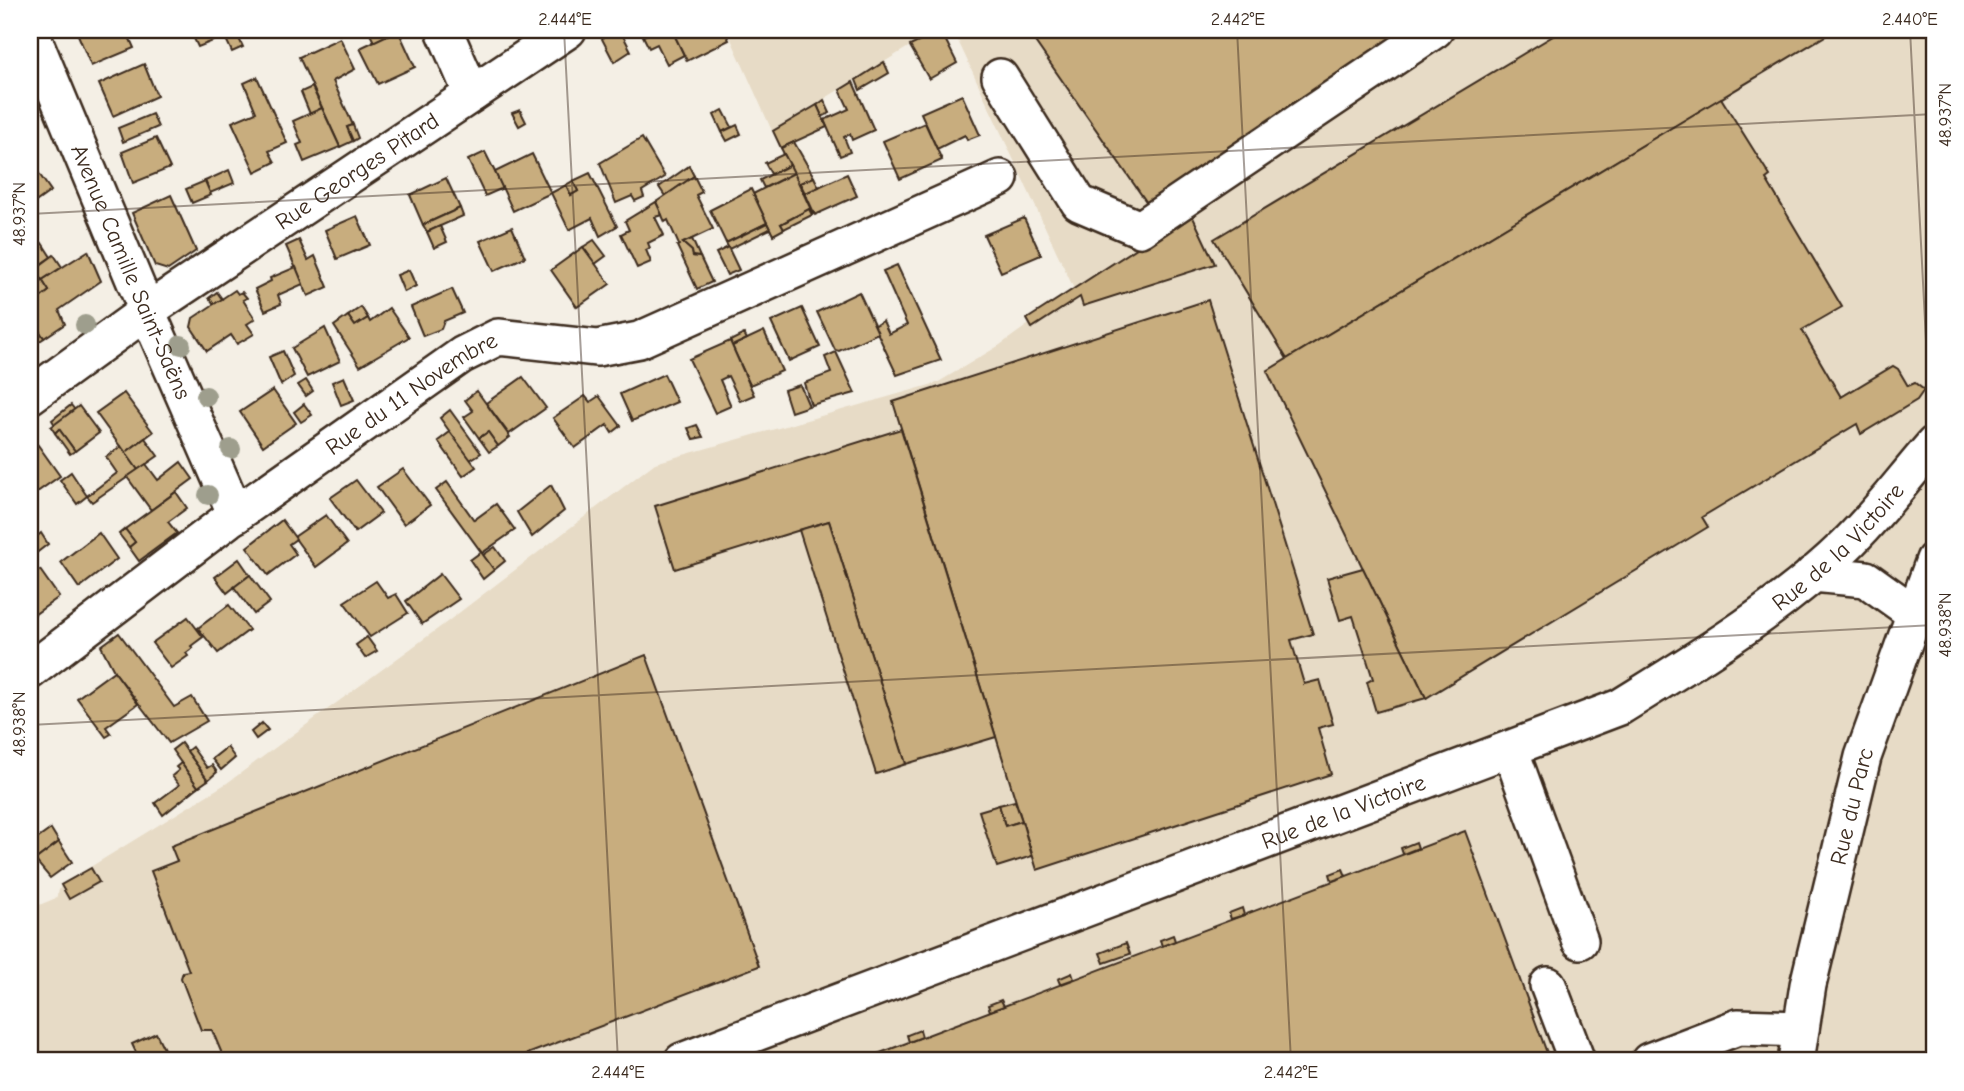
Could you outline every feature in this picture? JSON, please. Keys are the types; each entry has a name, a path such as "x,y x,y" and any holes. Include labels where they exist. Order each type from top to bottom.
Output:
{"street":[{"name":"Avenue Camille Saint-Saëns","path":"30,30 147,312 236,515"},
{"path":"444,30 472,94"},
{"name":"Rue Georges Pitard","path":"30,396 147,312 568,30"},
{"path":"1000,77 1079,203 1140,229 1435,30"},
{"name":"Rue du 11 Novembre","path":"30,671 236,515 462,355 498,337 597,348 639,340 1000,178"},
{"name":"Rue de la Victoire","path":"682,1061 1620,707 1732,638 1813,575 1847,544 1934,444"},
{"name":"Rue du Parc","path":"1799,1045 1808,985 1863,757 1934,560"},
{"path":"1813,575 1866,579 1915,614"},
{"path":"1510,749 1580,941"},
{"path":"1548,985 1577,1061"},
{"path":"1649,1061 1738,1027 1799,1045"}],"shaded area":[{"path":"727,30 936,30 772,131"},
{"path":"953,30 1934,30 1934,1061 30,1061 30,909 56,898 61,885 227,783 443,625 655,463 937,383 1000,345 1075,291"}],"building":[{"path":"76,30 126,30 134,48 91,66"},
{"path":"190,30 235,30 236,32 198,47"},
{"path":"368,30 394,30 395,31 374,42"},
{"path":"398,30 415,67 378,84 360,48"},
{"path":"613,30 620,30 631,51 614,62 601,37"},
{"path":"656,30 672,30 684,55 667,64 657,44 649,48 643,36"},
{"path":"672,30 724,30 729,40 687,61"},
{"path":"1027,30 1411,30 1152,210"},
{"path":"1563,30 1835,30 1287,359 1214,239"},
{"path":"941,31 957,63 929,79 910,46"},
{"path":"236,32 243,47 232,52 225,37"},
{"path":"340,38 355,69 333,81 353,125 347,127 353,141 340,147 299,57"},
{"path":"884,62 889,73 860,90 856,80"},
{"path":"144,64 157,96 113,116 99,84"},
{"path":"257,77 287,143 269,151 275,162 255,172 232,122 256,112 244,83"},
{"path":"853,82 874,130 852,140 850,134 844,137 850,152 840,156 824,120 849,109 840,90"},
{"path":"312,87 322,108 310,114 301,92"},
{"path":"962,95 980,135 967,140 965,135 937,149 921,113"},
{"path":"1721,98 1770,176 1766,179 1842,307 1802,330 1841,397 1893,366 1898,369 1908,386 1915,383 1924,390 1917,400 1861,434 1857,424 1702,517 1708,527 1426,698 1267,371"},
{"path":"824,100 830,113 822,117 817,105"},
{"path":"817,105 827,127 781,148 773,131"},
{"path":"322,108 340,147 304,162 297,145 302,143 293,121"},
{"path":"520,110 526,122 519,126 512,113"},
{"path":"723,110 732,127 722,132 714,115"},
{"path":"152,114 158,127 123,142 118,128"},
{"path":"925,123 942,160 900,179 883,141"},
{"path":"353,125 358,138 353,141 347,127"},
{"path":"737,125 741,134 727,141 722,132"},
{"path":"156,138 170,168 133,183 122,152"},
{"path":"642,138 665,177 642,191 644,197 635,201 632,196 616,203 600,163"},
{"path":"794,142 814,177 800,183 814,214 781,148"},
{"path":"485,152 503,188 485,196 468,160"},
{"path":"532,154 551,193 513,211 495,172"},
{"path":"784,154 790,165 771,174 765,163"},
{"path":"790,165 794,173 764,188 760,180"},
{"path":"689,166 694,176 665,196 659,187"},
{"path":"35,168 51,191 30,206 30,172"},
{"path":"229,170 234,183 210,193 205,181"},
{"path":"590,173 617,226 600,236 592,218 569,230 551,193 566,185 571,195 578,191 573,181"},
{"path":"794,173 813,214 809,209 781,224 784,229 773,235 753,194"},
{"path":"847,174 857,196 815,215 805,193"},
{"path":"694,176 702,192 696,195 713,229 683,243 692,251 693,256 700,257 712,282 697,289 668,220 665,222 656,202"},
{"path":"814,177 819,187 805,193 800,183"},
{"path":"446,178 460,208 423,225 410,195"},
{"path":"205,181 211,195 192,203 186,189"},
{"path":"573,181 578,191 571,195 566,185"},
{"path":"751,189 767,223 726,243 710,210"},
{"path":"171,195 196,251 168,270 155,266 132,213"},
{"path":"656,202 662,215 655,217 664,235 648,243 650,248 646,250 651,262 637,268 621,234 629,230 625,221"},
{"path":"460,208 463,216 427,232 423,225"},
{"path":"809,209 812,215 784,229 781,224"},
{"path":"1191,213 1215,264 1083,306 1080,297 1032,328 1027,319"},
{"path":"357,216 370,245 337,259 325,230"},
{"path":"1024,218 1041,255 1001,272 984,235"},
{"path":"767,223 770,229 729,249 726,243"},
{"path":"440,226 447,242 434,248 427,232"},
{"path":"512,227 525,257 494,271 480,241"},
{"path":"692,239 700,257 693,256 692,251 683,243"},
{"path":"299,240 308,260 315,256 328,287 308,296 286,246"},
{"path":"594,240 606,256 595,264 583,247"},
{"path":"42,243 51,257 35,268 30,261 30,252"},
{"path":"583,247 610,284 577,307 551,270"},
{"path":"728,247 739,270 727,275 716,253"},
{"path":"88,251 101,281 59,310 65,324 44,338 30,317 30,297 40,298 49,291 42,280"},
{"path":"54,255 62,267 42,280 35,269"},
{"path":"897,265 941,360 897,375 874,326 883,321 889,334 907,325 883,271"},
{"path":"296,267 303,284 278,295 281,304 265,311 255,289 271,281 270,278"},
{"path":"35,269 49,291 40,298 30,283 30,272"},
{"path":"409,270 416,286 404,292 397,275"},
{"path":"452,289 463,313 444,321 441,329 423,336 411,307"},
{"path":"235,290 238,294 242,292 247,298 243,300 255,319 247,324 254,334 237,344 231,335 207,351 191,327 193,318"},
{"path":"217,292 222,299 214,304 209,298"},
{"path":"859,292 878,333 839,351 835,350 817,312"},
{"path":"1208,300 1313,634 1291,640 1304,684 1320,680 1333,724 1318,728 1331,774 1037,870 893,402"},
{"path":"361,307 368,318 355,326 348,316"},
{"path":"389,308 409,337 360,366 334,326 348,316 355,326 368,318 370,322"},
{"path":"802,308 820,347 789,361 771,322"},
{"path":"30,317 44,338 30,348"},
{"path":"325,328 340,361 307,377 292,348"},
{"path":"764,331 782,371 750,385 732,346"},
{"path":"744,334 747,339 732,346 730,341"},
{"path":"730,341 754,395 740,401 728,376 720,380 731,406 715,413 689,359"},
{"path":"283,351 294,376 281,385 269,357"},
{"path":"836,352 855,393 811,405 804,383 831,373 825,357"},
{"path":"664,374 677,402 632,421 620,394"},
{"path":"344,377 354,400 341,405 332,382"},
{"path":"523,377 546,408 509,434 486,403"},
{"path":"306,380 313,391 306,396 298,385"},
{"path":"800,385 809,406 791,412 784,390"},
{"path":"273,390 296,423 263,446 240,412"},
{"path":"477,391 510,437 498,446 488,432 479,438 464,417 473,411 465,400"},
{"path":"124,393 153,432 125,453 96,413"},
{"path":"585,396 590,402 599,396 621,426 612,433 607,425 575,448 553,418"},
{"path":"304,404 312,415 301,422 294,412"},
{"path":"71,405 75,410 55,425 52,420"},
{"path":"79,406 99,433 75,451 59,429 55,433 51,427"},
{"path":"450,410 481,453 470,460 440,418"},
{"path":"697,425 703,437 693,439 688,428"},
{"path":"59,429 75,451 70,454 55,433"},
{"path":"901,429 996,737 906,764 829,521 675,569 655,506"},
{"path":"450,432 476,467 463,476 438,441"},
{"path":"488,432 498,446 489,452 479,438"},
{"path":"145,438 158,456 138,470 125,453"},
{"path":"38,445 60,476 30,497 30,451"},
{"path":"121,446 138,470 92,502 87,496 117,473 106,457"},
{"path":"181,462 193,479 151,510 127,477 146,464 158,480"},
{"path":"403,469 430,505 404,524 377,487"},
{"path":"71,472 87,496 77,504 60,480"},
{"path":"356,480 381,513 355,532 330,498"},
{"path":"447,482 474,520 496,504 515,530 482,553 436,490"},
{"path":"551,485 564,511 532,537 517,512"},
{"path":"176,492 187,508 168,522 177,533 139,561 129,547 135,542 125,529"},
{"path":"326,515 347,544 316,567 294,537"},
{"path":"282,520 296,539 289,544 296,554 268,575 247,547"},
{"path":"829,521 906,764 876,774 799,530"},
{"path":"125,529 135,542 129,547 119,534"},
{"path":"41,533 48,544 30,558 30,542"},
{"path":"99,533 117,559 79,588 61,562"},
{"path":"495,547 505,561 494,570 483,555"},
{"path":"481,552 494,570 483,579 470,560"},
{"path":"239,559 250,575 227,593 215,577"},
{"path":"1363,568 1426,698 1376,712 1367,682 1373,679 1353,616 1340,620 1327,578"},
{"path":"40,570 59,597 31,617 30,577"},
{"path":"440,574 459,599 422,624 406,601"},
{"path":"250,575 270,602 254,614 234,587"},
{"path":"376,581 388,598 396,594 408,613 370,637 344,602"},
{"path":"229,605 249,630 218,653 198,628"},
{"path":"188,617 203,637 191,646 193,648 186,653 188,656 171,668 152,643"},
{"path":"119,633 174,707 192,697 207,721 169,743 114,671 101,646"},
{"path":"367,637 377,651 365,658 356,645"},
{"path":"646,655 759,966 509,1061 225,1061 212,1030 201,1030 181,978 183,972 189,971 151,871 177,861 171,846"},
{"path":"114,671 138,704 106,727 111,734 106,737 77,698"},
{"path":"262,723 268,730 256,739 251,732"},
{"path":"181,743 208,780 198,787 172,750"},
{"path":"192,747 207,768 212,765 217,772 208,780 187,751"},
{"path":"227,747 235,758 221,770 212,759"},
{"path":"181,763 198,787 163,815 155,803 179,785 172,776 179,770 176,767"},
{"path":"1015,801 1022,821 1005,826 999,805"},
{"path":"999,805 1005,826 1022,821 1032,856 997,867 979,811"},
{"path":"51,829 59,842 35,860 30,854 30,844"},
{"path":"1465,831 1547,1053 1525,1061 859,1061"},
{"path":"59,842 72,862 50,878 35,860"},
{"path":"1416,842 1418,848 1403,854 1401,848"},
{"path":"91,868 99,882 69,899 61,885"},
{"path":"1343,869 1346,876 1332,881 1330,874"},
{"path":"1242,908 1244,915 1231,919 1229,913"},
{"path":"1173,935 1175,941 1162,946 1160,940"},
{"path":"1126,943 1130,954 1104,963 1100,953"},
{"path":"1072,973 1074,979 1060,984 1058,979"},
{"path":"1001,1000 1004,1006 990,1011 988,1005"},
{"path":"920,1030 922,1037 909,1042 907,1035"},
{"path":"156,1033 170,1061 140,1061 132,1044"}]}
